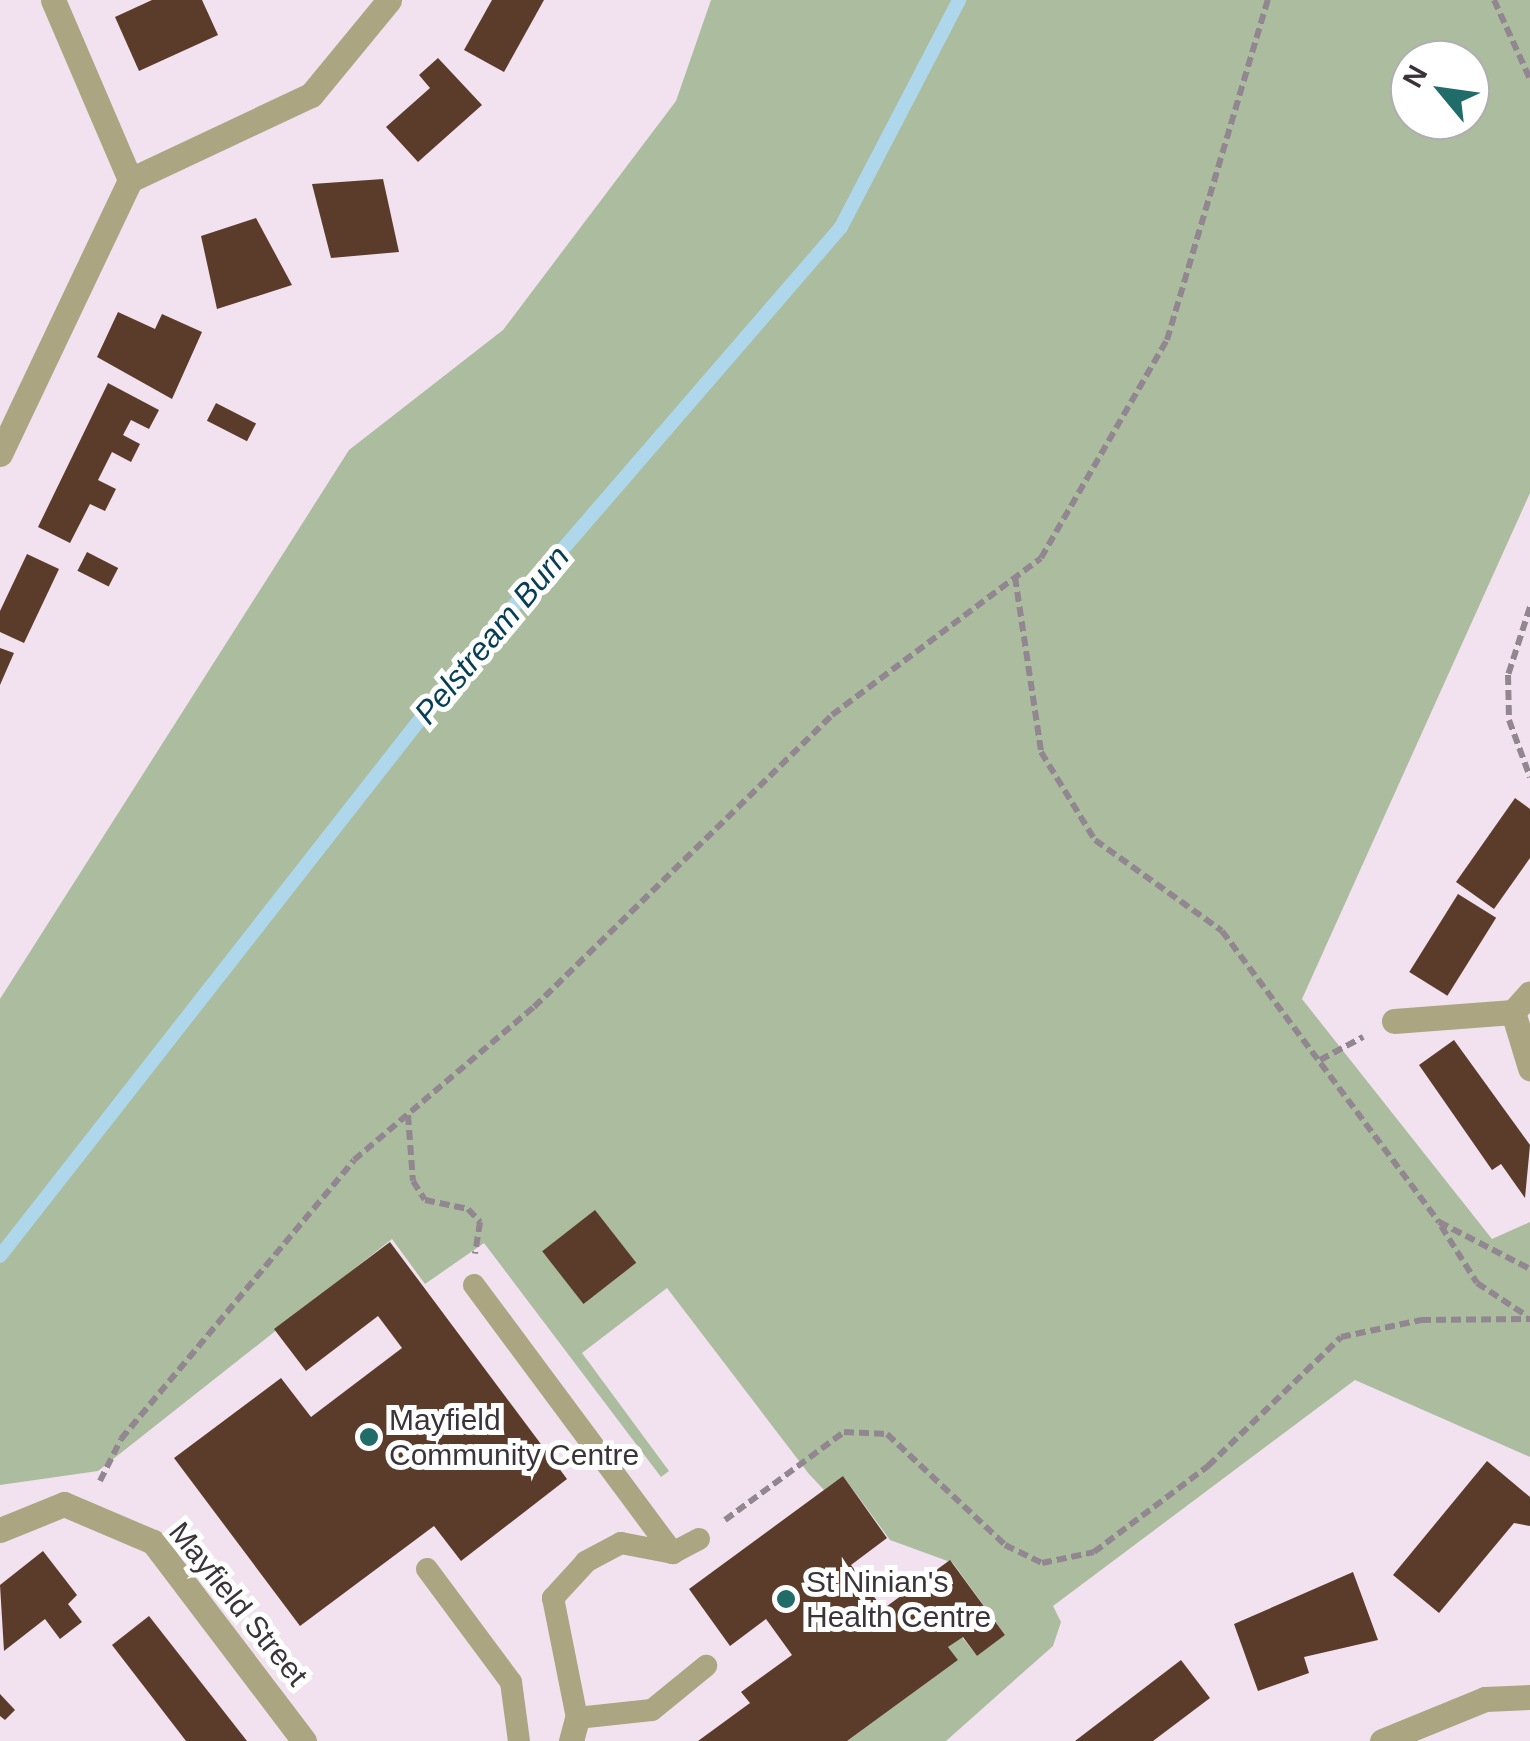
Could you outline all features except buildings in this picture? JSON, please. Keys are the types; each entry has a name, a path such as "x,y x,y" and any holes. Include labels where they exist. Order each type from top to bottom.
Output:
{"street":[{"path":"54,0 130,180"},
{"path":"0,454 130,180 311,95 389,0"},
{"path":"1394,1021 1521,1002 1530,1068"},
{"path":"0,1530 64,1504 86,1509"},
{"name":"Mayfield Street","path":"86,1509 153,1542 304,1741"},
{"path":"1382,1741 1485,1699 1530,1697"}],"lane":[{"path":"474,1286 673,1553"},
{"path":"698,1540 673,1553 621,1543 586,1562 553,1598 574,1730 652,1710 706,1666"},
{"path":"427,1569 511,1682 519,1741"}],"path":[{"path":"86,1509 121,1439 354,1160 534,1007 832,714 1040,558 1145,391 1268,0"},
{"path":"1494,0 1530,79"},
{"path":"1015,576 1042,752 1095,840 1222,930 1439,1222 1477,1283 1529,1318"},
{"path":"1530,607 1508,675 1510,720 1530,777"},
{"path":"1320,1060 1394,1021"},
{"path":"408,1114 413,1181 426,1200 468,1209 480,1222 474,1286"},
{"path":"1439,1222 1530,1270"},
{"path":"698,1540 844,1432 887,1434 1005,1544 1042,1563 1094,1552 1208,1466 1341,1337 1420,1320 1529,1318"}],"green space":[{"path":"711,0 1530,0 1530,493 1302,999 1492,1239 1530,1222 1530,1457 1355,1380 1053,1606 1061,1622 1053,1646 946,1741 847,1741 958,1660 948,1647 962,1637 977,1656 1005,1635 953,1563 890,1540 843,1476 824,1490 667,1288 582,1353 669,1471 661,1477 484,1243 425,1284 392,1239 98,1471 0,1485 0,999 349,450 503,330 676,101"}],"waterway":[{"name":"Pelstream Burn","path":"0,1256 461,667 841,227 959,0"}],"place":[{"name":"Mayfield Community Centre","path":"369,1437"},
{"name":"St Ninian's Health Centre","path":"786,1599"}]}
